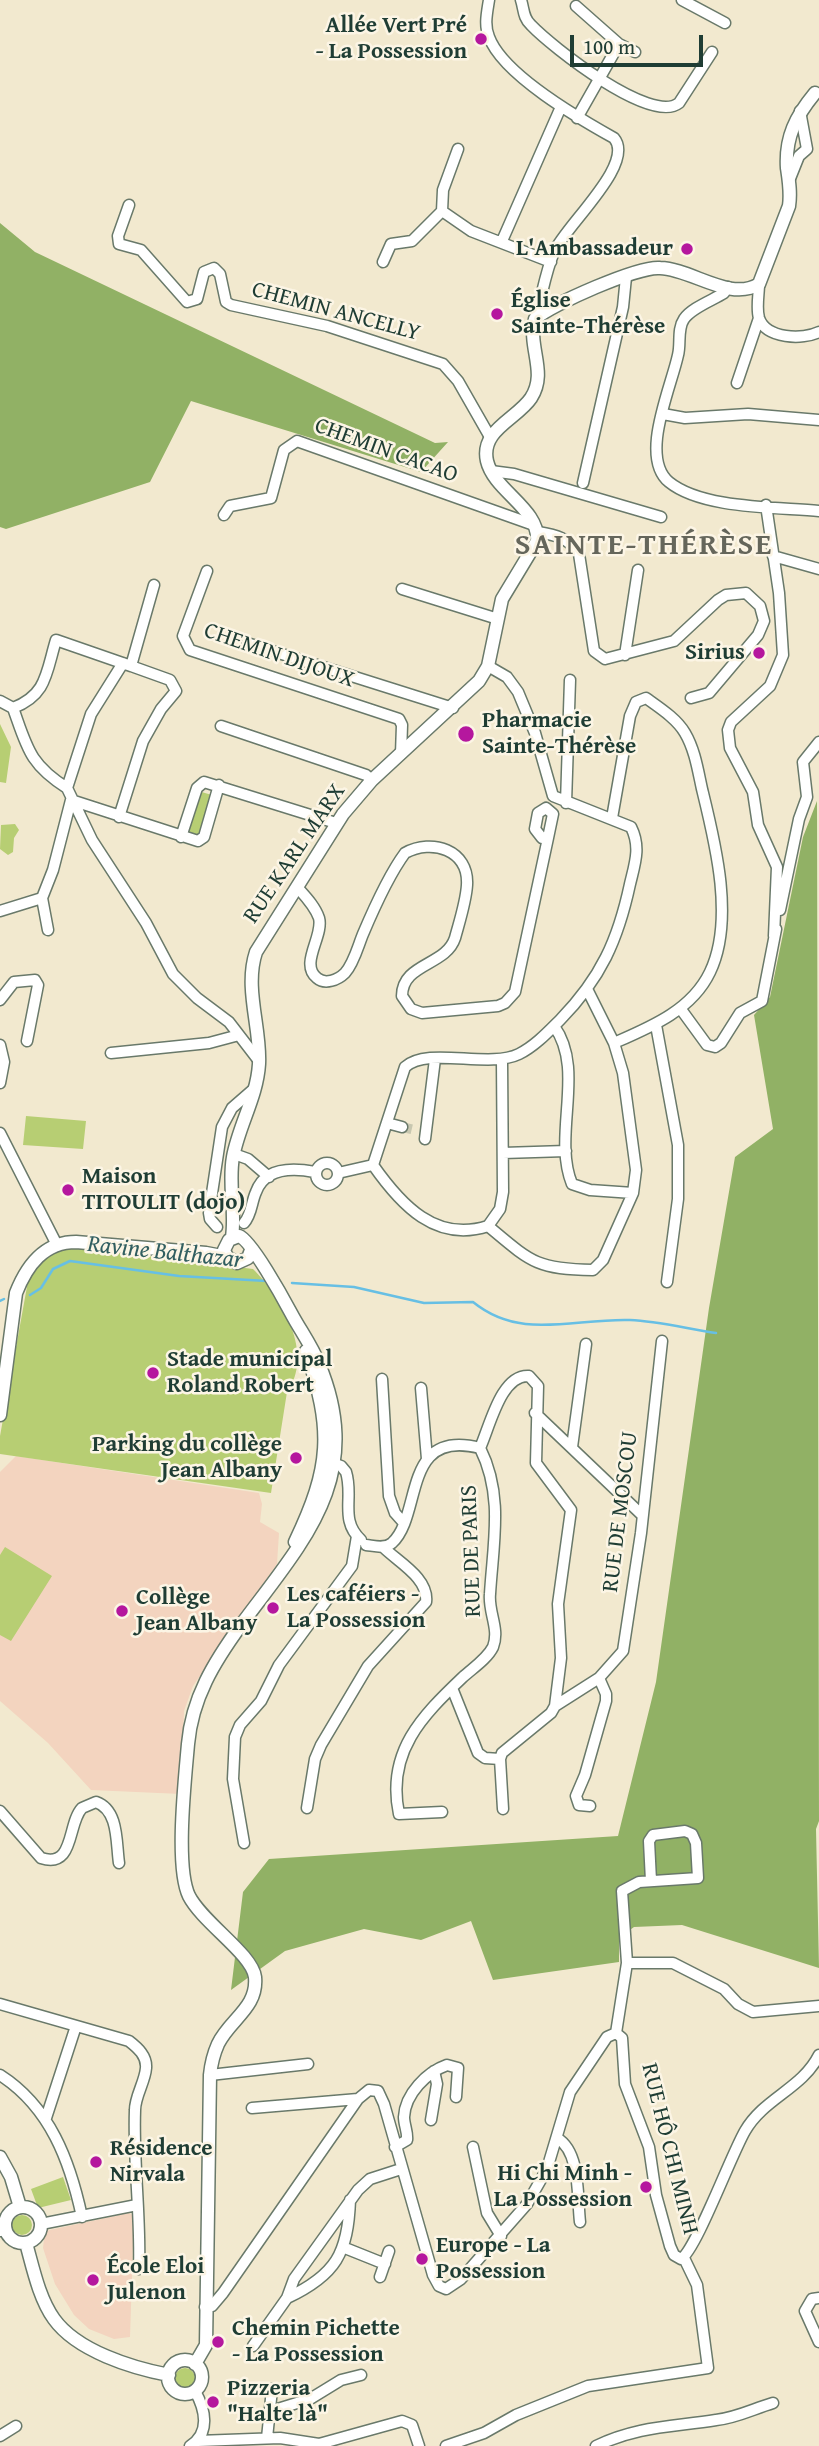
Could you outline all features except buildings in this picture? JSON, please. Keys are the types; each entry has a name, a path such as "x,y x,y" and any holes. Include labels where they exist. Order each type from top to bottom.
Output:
{"main road":[{"path":"536,529 491,471 486,447 490,437 530,400 536,389 540,370 533,344 535,319 557,304 626,277 662,268 740,290 759,284 789,206 789,181 780,158 793,143 800,111 817,92"},
{"path":"793,143 788,120 817,92"},
{"name":"RUE KARL MARX","path":"228,1247 234,1154 256,1088 259,1061 251,965 261,940 336,823 372,780 468,694 488,666 502,598 531,556 536,529"},
{"path":"195,2364 206,2345 210,2074 218,2044 252,1999 255,1974 238,1949 210,1925 188,1894 183,1852 188,1743 197,1701 215,1661 283,1569 310,1511 328,1462 324,1417 297,1325 264,1268 249,1249 233,1196"},
{"path":"0,1369 12,1290 20,1270 31,1254 55,1242 77,1236 99,1242 206,1253 228,1247 249,1249"},
{"path":"0,1415 16,1293 23,1275 36,1256 55,1242"},
{"path":"228,1247 237,1263 249,1249"},
{"path":"0,2157 11,2177 20,2207"},
{"path":"20,2207 32,2209 41,2224 36,2238 26,2243 10,2239 2,2230 6,2218 20,2207"},
{"path":"26,2243 42,2296 60,2325 97,2351 169,2375"},
{"path":"186,2360 195,2364 202,2377 195,2391 179,2393 171,2386 169,2375 176,2363 186,2360"}],"street":[{"path":"489,0 486,27 494,46 560,109 614,138 620,152 601,189 565,231 551,262 535,319"},
{"path":"521,0 530,24 599,80 660,108 672,108 679,103 712,52"},
{"path":"682,0 725,23"},
{"path":"576,6 619,44 635,52"},
{"path":"577,118 619,44"},
{"path":"502,241 560,109"},
{"path":"789,181 793,143 819,153"},
{"path":"383,262 391,244 412,241 442,211 443,190 458,149"},
{"name":"CHEMIN ANCELLY","path":"128,205 118,244 141,250 187,302 197,299 204,272 212,268 220,274 223,295 231,305 327,326 443,363 457,381 490,437"},
{"path":"442,211 471,231 551,262"},
{"path":"583,483 623,307 626,277"},
{"path":"737,383 759,318 759,284"},
{"path":"728,287 724,293 684,319 679,352 655,444 658,467 671,484 698,497 819,511"},
{"path":"759,318 771,331 794,337 807,338 819,332"},
{"path":"663,414 685,418 748,414 819,420"},
{"name":"CHEMIN CACAO","path":"224,515 230,506 271,498 284,450 297,441 536,529"},
{"path":"491,471 514,474 661,517"},
{"path":"766,505 783,655 769,686 731,722 728,730 730,748 753,792 758,825 777,867 774,936"},
{"path":"536,529 561,537 573,544 579,554 594,651 605,659 674,641 726,595 746,593 754,599 763,613 758,635 709,692 691,698"},
{"path":"773,556 819,569"},
{"path":"625,655 638,570"},
{"name":"CHEMIN DIJOUX","path":"207,571 183,636 190,650 399,719 402,725 401,754"},
{"path":"154,585 127,664 91,714 67,788 97,849 146,923 173,974 239,1035 259,1061"},
{"path":"402,589 498,619"},
{"path":"13,708 34,698 40,691 56,640 174,682 176,691 162,708 143,741 119,817"},
{"path":"247,643 453,708"},
{"path":"373,1165 405,1068 417,1060 502,1060 529,1049 588,991 611,949 621,923 638,850 631,827 566,803 550,790 535,733 514,684 488,666"},
{"path":"566,803 570,680"},
{"path":"612,818 630,716 636,702 646,698 679,724 690,743 721,868 718,945 710,971 680,1008 656,1025 614,1043"},
{"path":"0,701 13,708 35,762 44,773 67,788"},
{"path":"221,726 366,775 372,780"},
{"path":"680,1008 707,1045 715,1047 721,1043 740,1013 762,1001 799,819 807,797 803,762 819,742"},
{"path":"181,837 197,788 204,782 336,823"},
{"path":"71,800 194,841 202,840 219,785"},
{"path":"48,930 42,898 53,870 71,800"},
{"path":"297,887 319,918 319,933 311,958 313,975 319,981 328,982 338,978 350,966 365,930 405,853 425,846 452,850 461,861 467,884 454,942 438,958 412,973 405,982 402,996 411,1009 422,1013 499,1006 514,992 548,838 551,811 541,809 535,829 542,838 548,838"},
{"path":"0,911 42,898"},
{"path":"0,1000 14,982 35,980 38,985 27,1041"},
{"path":"488,1226 531,1261 551,1267 593,1270 599,1267 633,1193 635,1146 623,1073 614,1043 588,991"},
{"path":"656,1025 678,1145 678,1199 667,1282"},
{"path":"554,1026 561,1036 567,1056 566,1151 572,1184 590,1190 633,1193"},
{"path":"111,1053 209,1043 239,1035"},
{"path":"0,1045 4,1069 0,1083"},
{"path":"422,1134 435,1059"},
{"path":"373,1165 400,1199 419,1217 441,1228 460,1232 488,1226 500,1209 503,1153 502,1060"},
{"path":"217,1227 209,1219 209,1213 222,1127 232,1108 256,1088"},
{"path":"387,1123 402,1127"},
{"path":"0,1133 55,1242"},
{"path":"503,1153 566,1151"},
{"path":"234,1154 248,1159 269,1177"},
{"path":"243,1223 251,1213 257,1188 269,1177 293,1168 315,1172 319,1182 324,1185 334,1183 338,1173 373,1165"},
{"name":"RUE DE MOSCOU","path":"555,1706 599,1678 624,1651 662,1341"},
{"path":"572,1447 586,1344"},
{"path":"328,1462 341,1466 348,1477 347,1514 357,1536 366,1545 383,1547 393,1542 403,1522 419,1471 428,1459 447,1448 480,1448 514,1378 529,1376 538,1386 534,1455 538,1471 566,1499 571,1510 558,1604 561,1658 555,1706 551,1713 506,1748 500,1759 503,1809"},
{"path":"382,1379 389,1496 395,1513 403,1522"},
{"path":"421,1388 428,1459"},
{"path":"536,1413 642,1515"},
{"name":"RUE DE PARIS","path":"442,1812 400,1814 396,1779 406,1747 421,1720 432,1705 489,1653 495,1638 489,1596 497,1514 489,1468 480,1448"},
{"path":"352,1566 357,1536"},
{"path":"244,1843 233,1779 235,1737 240,1725 261,1701 279,1665 366,1545"},
{"path":"307,1808 315,1759 321,1745 368,1666 426,1602 427,1593 421,1581 383,1547"},
{"path":"590,1806 579,1805 576,1796 585,1775 606,1701 599,1678"},
{"path":"452,1688 478,1754 485,1758 500,1759"},
{"path":"0,1811 41,1858 49,1861 62,1857 68,1849 82,1808 96,1802 105,1805 112,1815 119,1863"},
{"path":"205,2307 212,2306 223,2294 358,2099 369,2090 378,2091 433,2274 442,2289 456,2284 501,2236 537,2188 557,2138 570,2092 607,2037 616,2033 627,1963 622,1891 628,1885 651,1881 698,1878 696,1843 692,1834 662,1832 653,1835 649,1841 651,1881"},
{"path":"627,1963 673,1964 723,1989 738,2004 753,2012 819,2006"},
{"path":"0,2004 130,2041 142,2053 146,2068 135,2105 139,2269"},
{"path":"46,2118 76,2026"},
{"name":"RUE HÔ CHI MINH","path":"616,2033 622,2038 625,2084 649,2147 656,2195 670,2246 677,2258 684,2258 694,2246 719,2182 752,2119 800,2082 819,2054"},
{"path":"210,2074 308,2064"},
{"path":"395,2147 407,2140 404,2114 410,2099 434,2071 447,2065 458,2068 456,2098"},
{"path":"431,2120 437,2084 434,2071"},
{"path":"0,2075 46,2118 74,2179 82,2217"},
{"path":"252,2108 358,2099"},
{"path":"557,2138 566,2144 573,2162 580,2222"},
{"path":"473,2147 487,2213 501,2236"},
{"path":"253,2346 287,2298 293,2279 350,2200 370,2179 401,2169"},
{"path":"287,2298 328,2272 345,2248 350,2200"},
{"path":"41,2224 136,2205"},
{"path":"345,2248 385,2264"},
{"path":"380,2277 389,2251"},
{"path":"446,2446 485,2432 516,2415 588,2386 708,2368 697,2285 684,2258"},
{"path":"819,2298 812,2299 805,2311 819,2342"},
{"path":"271,2411 310,2399 341,2380 361,2375"},
{"path":"267,2438 272,2389"},
{"path":"195,2391 204,2414 194,2443 296,2438 319,2444 407,2421 414,2428 419,2446"},
{"path":"596,2446 633,2430 716,2421 773,2403"},
{"path":"0,2436 16,2426"}],"shaded area":[{"name":"Collège Jean Albany","path":"16,1456 259,1493 262,1504 260,1522 279,1533 277,1564 193,1686 184,1711 181,1794 91,1790 48,1743 0,1701 0,1472"},
{"name":"École Eloi Julenon","path":"129,2213 134,2216 130,2337 114,2339 89,2329 74,2315 55,2284 43,2248 45,2231"}],"green space":[{"path":"0,223 35,252 435,443 448,442 421,472 191,401 150,482 6,529 0,527"},
{"path":"0,724 11,747 6,783 0,782"},
{"path":"198,791 212,795 200,837 186,833"},
{"path":"817,801 819,1821 816,1829 819,1968 682,1925 634,1927 619,1938 619,1962 493,1980 471,1921 421,1940 364,1929 285,1951 231,1990 243,1892 269,1859 618,1836 656,1682 709,1308 735,1157 773,1129 754,1015 770,997 803,837"},
{"path":"15,824 19,830 14,838 13,852 8,855 0,849 1,825"},
{"path":"26,1116 86,1121 83,1149 23,1145"},
{"name":"Stade municipal Roland Robert","path":"76,1247 253,1269 264,1281 291,1327 298,1361 295,1377 287,1392 271,1493 0,1454 0,1436 28,1281 47,1256 60,1249"},
{"path":"5,1547 52,1576 11,1641 0,1635 0,1555"},
{"path":"63,2177 71,2200 38,2208 31,2189"},
{"path":"22,2215 29,2218 32,2225 29,2232 22,2235 15,2232 12,2225 15,2218"},
{"path":"185,2368 192,2371 195,2378 192,2385 185,2388 178,2385 175,2378 178,2371"}],"waterway":[{"name":"Ravine Balthazar","path":"30,1295 41,1288 53,1269 70,1261 179,1276 267,1281"},
{"name":"Ravine Balthazar","path":"292,1283 354,1287 424,1303 473,1302 491,1314 529,1324 630,1320 716,1333"},
{"name":"Ravine Balthazar","path":"0,1301 4,1299"}],"tunnel":[{"path":"402,1127 415,1130"}],"place":[{"name":"Allée Vert Pré - La Possession","path":"481,39"},
{"name":"L'Ambassadeur","path":"687,249"},
{"name":"Église Sainte-Thérèse","path":"497,314"},
{"name":"Sirius","path":"759,653"},
{"name":"Pharmacie Sainte-Thérèse","path":"466,734"},
{"name":"Maison TITOULIT (dojo)","path":"68,1190"},
{"name":"Stade municipal Roland Robert","path":"153,1373"},
{"name":"Parking du collège Jean Albany","path":"296,1458"},
{"name":"Les caféiers - La Possession","path":"273,1608"},
{"name":"Collège Jean Albany","path":"122,1611"},
{"name":"Résidence Nirvala","path":"96,2162"},
{"name":"Hi Chi Minh - La Possession","path":"646,2187"},
{"name":"Europe - La Possession","path":"422,2259"},
{"name":"École Eloi Julenon","path":"93,2280"},
{"name":"Chemin Pichette - La Possession","path":"218,2342"},
{"name":"Pizzeria \"Halte là\"","path":"213,2402"}],"district":[{"name":"SAINTE-THÉRÈSE","path":"644,546"}]}
